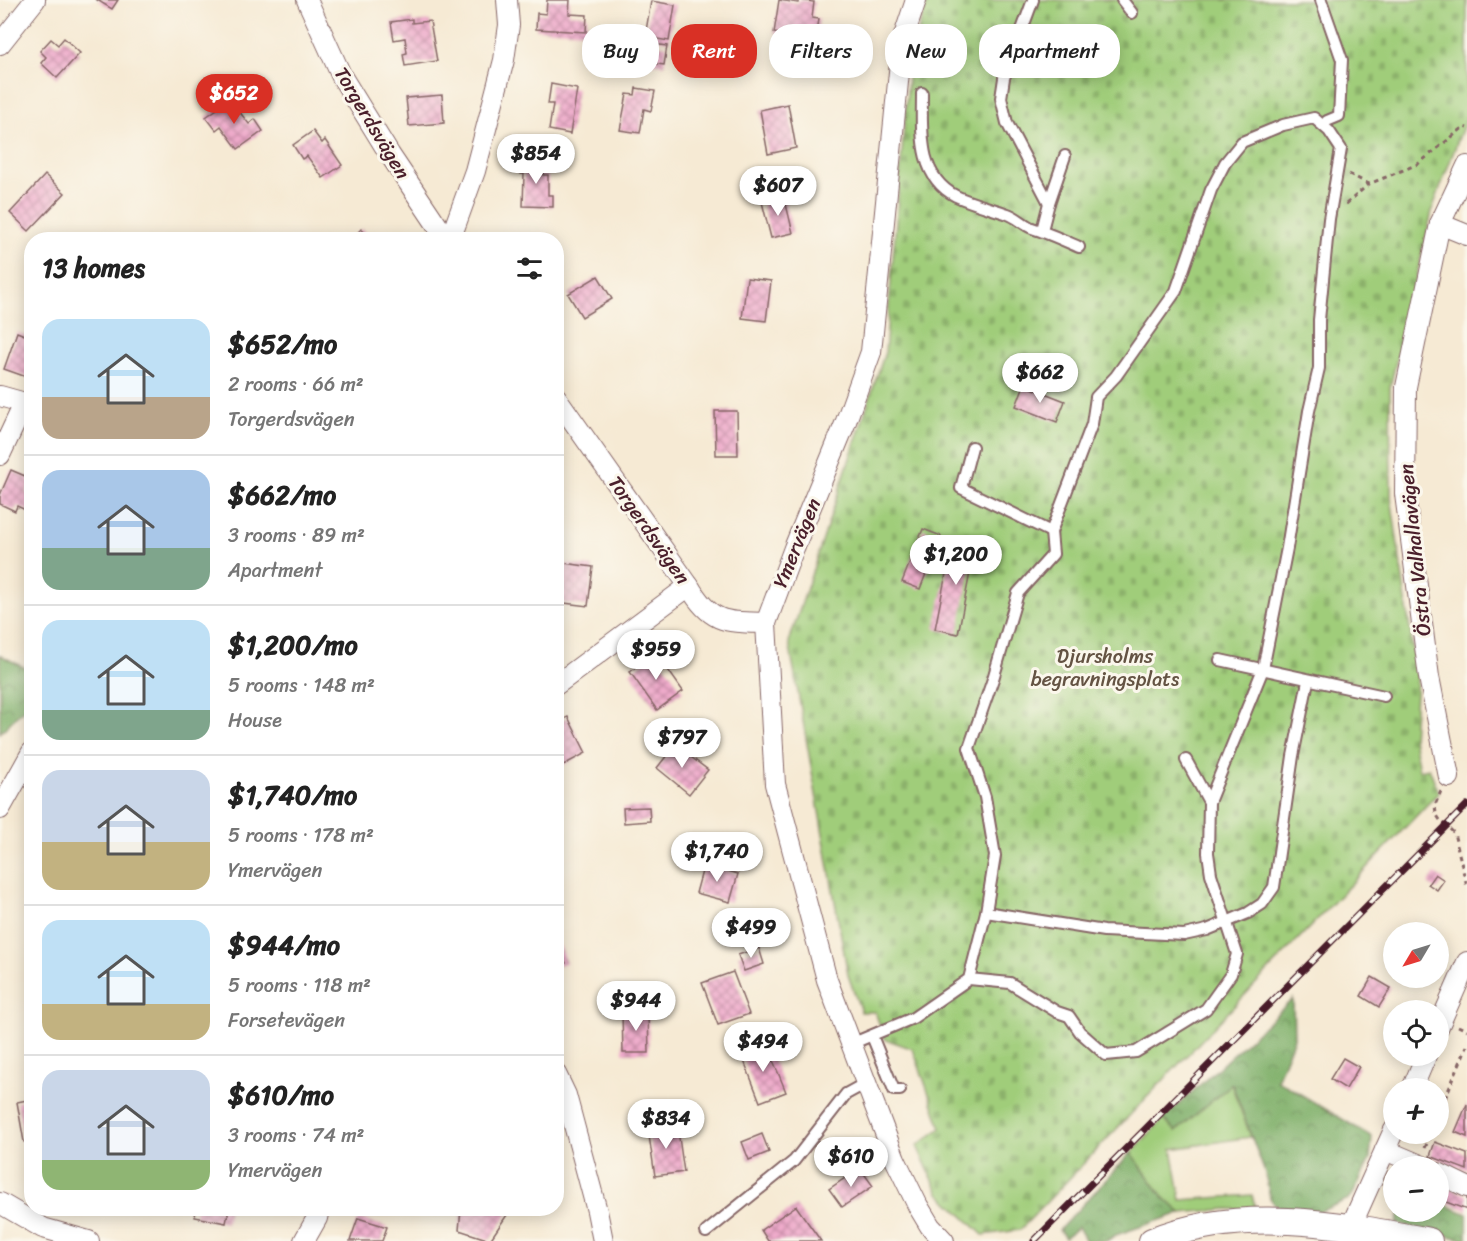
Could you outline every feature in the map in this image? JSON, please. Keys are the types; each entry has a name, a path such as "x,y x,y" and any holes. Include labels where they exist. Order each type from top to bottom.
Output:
{"street":[{"path":"0,44 35,0"},
{"name":"Torgerdsvägen","path":"307,0 342,77 390,155 443,232"},
{"path":"451,232 475,171 505,54 508,26 507,0"},
{"name":"Ymervägen","path":"916,0 902,42 872,352 766,623 775,784 827,980 895,1159 924,1216 944,1241"},
{"name":"Östra Valhallavägen","path":"1449,777 1429,677 1406,494 1406,387 1440,224 1467,166"},
{"path":"1440,224 1467,235"},
{"path":"0,396 24,403"},
{"name":"Torgerdsvägen","path":"564,408 700,604 713,615 729,622 766,623"},
{"path":"0,455 24,411"},
{"path":"564,678 689,586"},
{"path":"0,809 24,766"},
{"path":"1449,1020 1467,962"},
{"path":"564,1091 603,1241"},
{"path":"1351,1226 1388,1144"},
{"path":"1385,1150 1399,1156"},
{"path":"1449,1178 1467,1186"},
{"path":"0,1203 43,1228 89,1241"},
{"path":"304,1241 317,1216"},
{"path":"1152,1241 1202,1226 1244,1220 1351,1226 1429,1241"}],"lane":[{"path":"1033,0 1008,67 1001,98 1007,123 1048,203"},
{"path":"1122,0 1132,13"},
{"path":"1321,0 1342,60 1339,116 1327,121"},
{"path":"922,93 922,148 928,166 936,179 954,195 985,208 1010,214 1031,227 1079,247"},
{"path":"852,1044 913,1018 969,978 986,912 995,856 985,797 969,748 993,680 1018,593 1053,554 1051,532 1092,424 1096,397 1116,376 1176,291 1211,190 1225,163 1242,142 1284,125 1314,118 1329,131 1341,149 1329,219 1319,320 1319,368 1309,411 1287,548 1263,669 1209,802 1208,853 1211,874 1238,954 1232,974 1206,1009 1136,1052 1106,1054 1080,1032 1069,1016 1057,1012 1010,983 969,978"},
{"path":"1042,230 1048,203 1065,156"},
{"path":"972,447 961,488 1051,532"},
{"path":"1220,660 1384,696"},
{"path":"986,912 1104,931 1184,935 1228,923 1262,904 1274,887 1293,756 1308,681"},
{"path":"1186,760 1209,802"},
{"path":"872,1036 894,1090 900,1089"},
{"path":"706,1232 794,1161 846,1094 866,1083"}],"path":[{"path":"1329,219 1369,184 1418,164 1467,128"},
{"path":"1338,168 1369,184"},
{"path":"1449,777 1435,805 1436,814 1454,833 1467,887"},
{"path":"1449,1027 1467,1030"},
{"path":"1449,1089 1467,1046"}],"green space":[{"name":"Djursholms begravningsplats","path":"928,0 1467,0 1467,116 1433,207 1390,387 1391,497 1417,678 1413,739 1419,770 1429,768 1439,792 1020,1230 983,1235 939,1193 917,1146 941,1128 913,1049 885,1039 875,1012 861,1012 848,975 789,642 885,352 908,78 967,78 967,24 920,24"},
{"path":"0,655 24,667 24,709 0,733"},
{"path":"1293,999 1294,1038 1277,1080 1372,1137 1370,1159 1351,1198 1319,1212 1278,1209 1270,1198 1265,1173 1232,1084 1176,1131 1163,1119"},
{"path":"1231,1084 1251,1137 1172,1149 1181,1200 1252,1195 1256,1210 1228,1209 1181,1213 1163,1197 1131,1153 1163,1119 1176,1131"},
{"path":"1131,1153 1163,1197 1181,1213 1116,1235 1106,1241 1086,1241 1078,1227 1065,1238 1059,1230"},
{"path":"1449,1206 1467,1214 1467,1240 1397,1224 1398,1222 1449,1222"}],"building":[{"path":"97,0 118,0 112,9"},
{"path":"547,0 570,0 569,14 587,15 586,24 582,24 582,32 536,29 537,13 546,14"},
{"path":"779,0 798,3 799,0 814,2 812,18 819,19 818,24 775,24"},
{"path":"651,1 675,5 669,41 659,39 659,24 647,24"},
{"path":"412,19 412,23 430,21 437,61 405,66 403,54 407,53 405,38 394,40 391,22"},
{"path":"64,38 80,53 57,78 41,63 46,57 40,51 51,39 58,45"},
{"path":"659,45 667,46 664,65 659,64"},
{"path":"551,84 577,89 570,134 549,130 553,104 548,104"},
{"path":"636,88 655,91 651,111 644,109 640,133 620,130 627,94 635,95"},
{"path":"442,95 444,123 409,126 406,98"},
{"path":"227,102 235,113 238,110 249,124 255,119 263,131 238,149 221,126 216,130 206,117"},
{"path":"788,104 796,148 768,154 760,110"},
{"path":"313,131 322,143 325,140 342,165 323,178 307,156 302,159 293,145"},
{"path":"521,160 544,161 543,175 548,175 548,195 553,195 553,207 523,206 524,174 521,174"},
{"path":"45,175 65,193 29,231 10,213"},
{"path":"784,196 793,233 771,238 762,202"},
{"path":"598,276 612,299 582,317 568,294"},
{"path":"747,278 771,281 766,321 742,318"},
{"path":"17,332 24,335 24,376 4,369"},
{"path":"1024,385 1065,401 1057,422 1016,406"},
{"path":"715,411 737,411 738,455 716,455"},
{"path":"11,470 24,476 24,509 17,506 15,511 0,504 0,495"},
{"path":"923,529 941,536 920,589 902,582"},
{"path":"953,538 976,542 958,634 935,629"},
{"path":"564,563 593,567 588,606 564,603"},
{"path":"656,653 683,691 657,710 630,672"},
{"path":"568,717 586,753 564,765 564,719"},
{"path":"675,745 708,770 689,794 657,768"},
{"path":"649,807 650,821 624,823 623,808"},
{"path":"704,864 738,874 730,902 696,893"},
{"path":"1435,874 1444,880 1437,890 1428,884"},
{"path":"759,948 764,964 744,971 738,955"},
{"path":"733,972 749,1014 718,1025 702,983"},
{"path":"1372,977 1383,983 1383,988 1391,988 1379,1007 1361,996"},
{"path":"622,1012 648,1012 649,1053 623,1053"},
{"path":"766,1043 786,1092 760,1102 741,1053"},
{"path":"1343,1058 1359,1067 1346,1089 1330,1079"},
{"path":"24,1101 24,1142 17,1102"},
{"path":"1467,1104 1467,1137 1455,1132"},
{"path":"677,1124 684,1172 655,1176 648,1129"},
{"path":"762,1134 769,1152 749,1160 742,1142"},
{"path":"1434,1144 1467,1154 1467,1170 1449,1163 1449,1156 1430,1156"},
{"path":"860,1168 873,1186 842,1207 829,1189"},
{"path":"1449,1188 1467,1195 1467,1210 1449,1203"},
{"path":"796,1206 821,1241 768,1241 761,1230"},
{"path":"195,1216 228,1216 226,1223"},
{"path":"460,1216 506,1216 490,1240 459,1230"},
{"path":"358,1218 387,1227 382,1241 350,1241"}],"railway":[{"path":"1034,1241 1467,805"}]}
